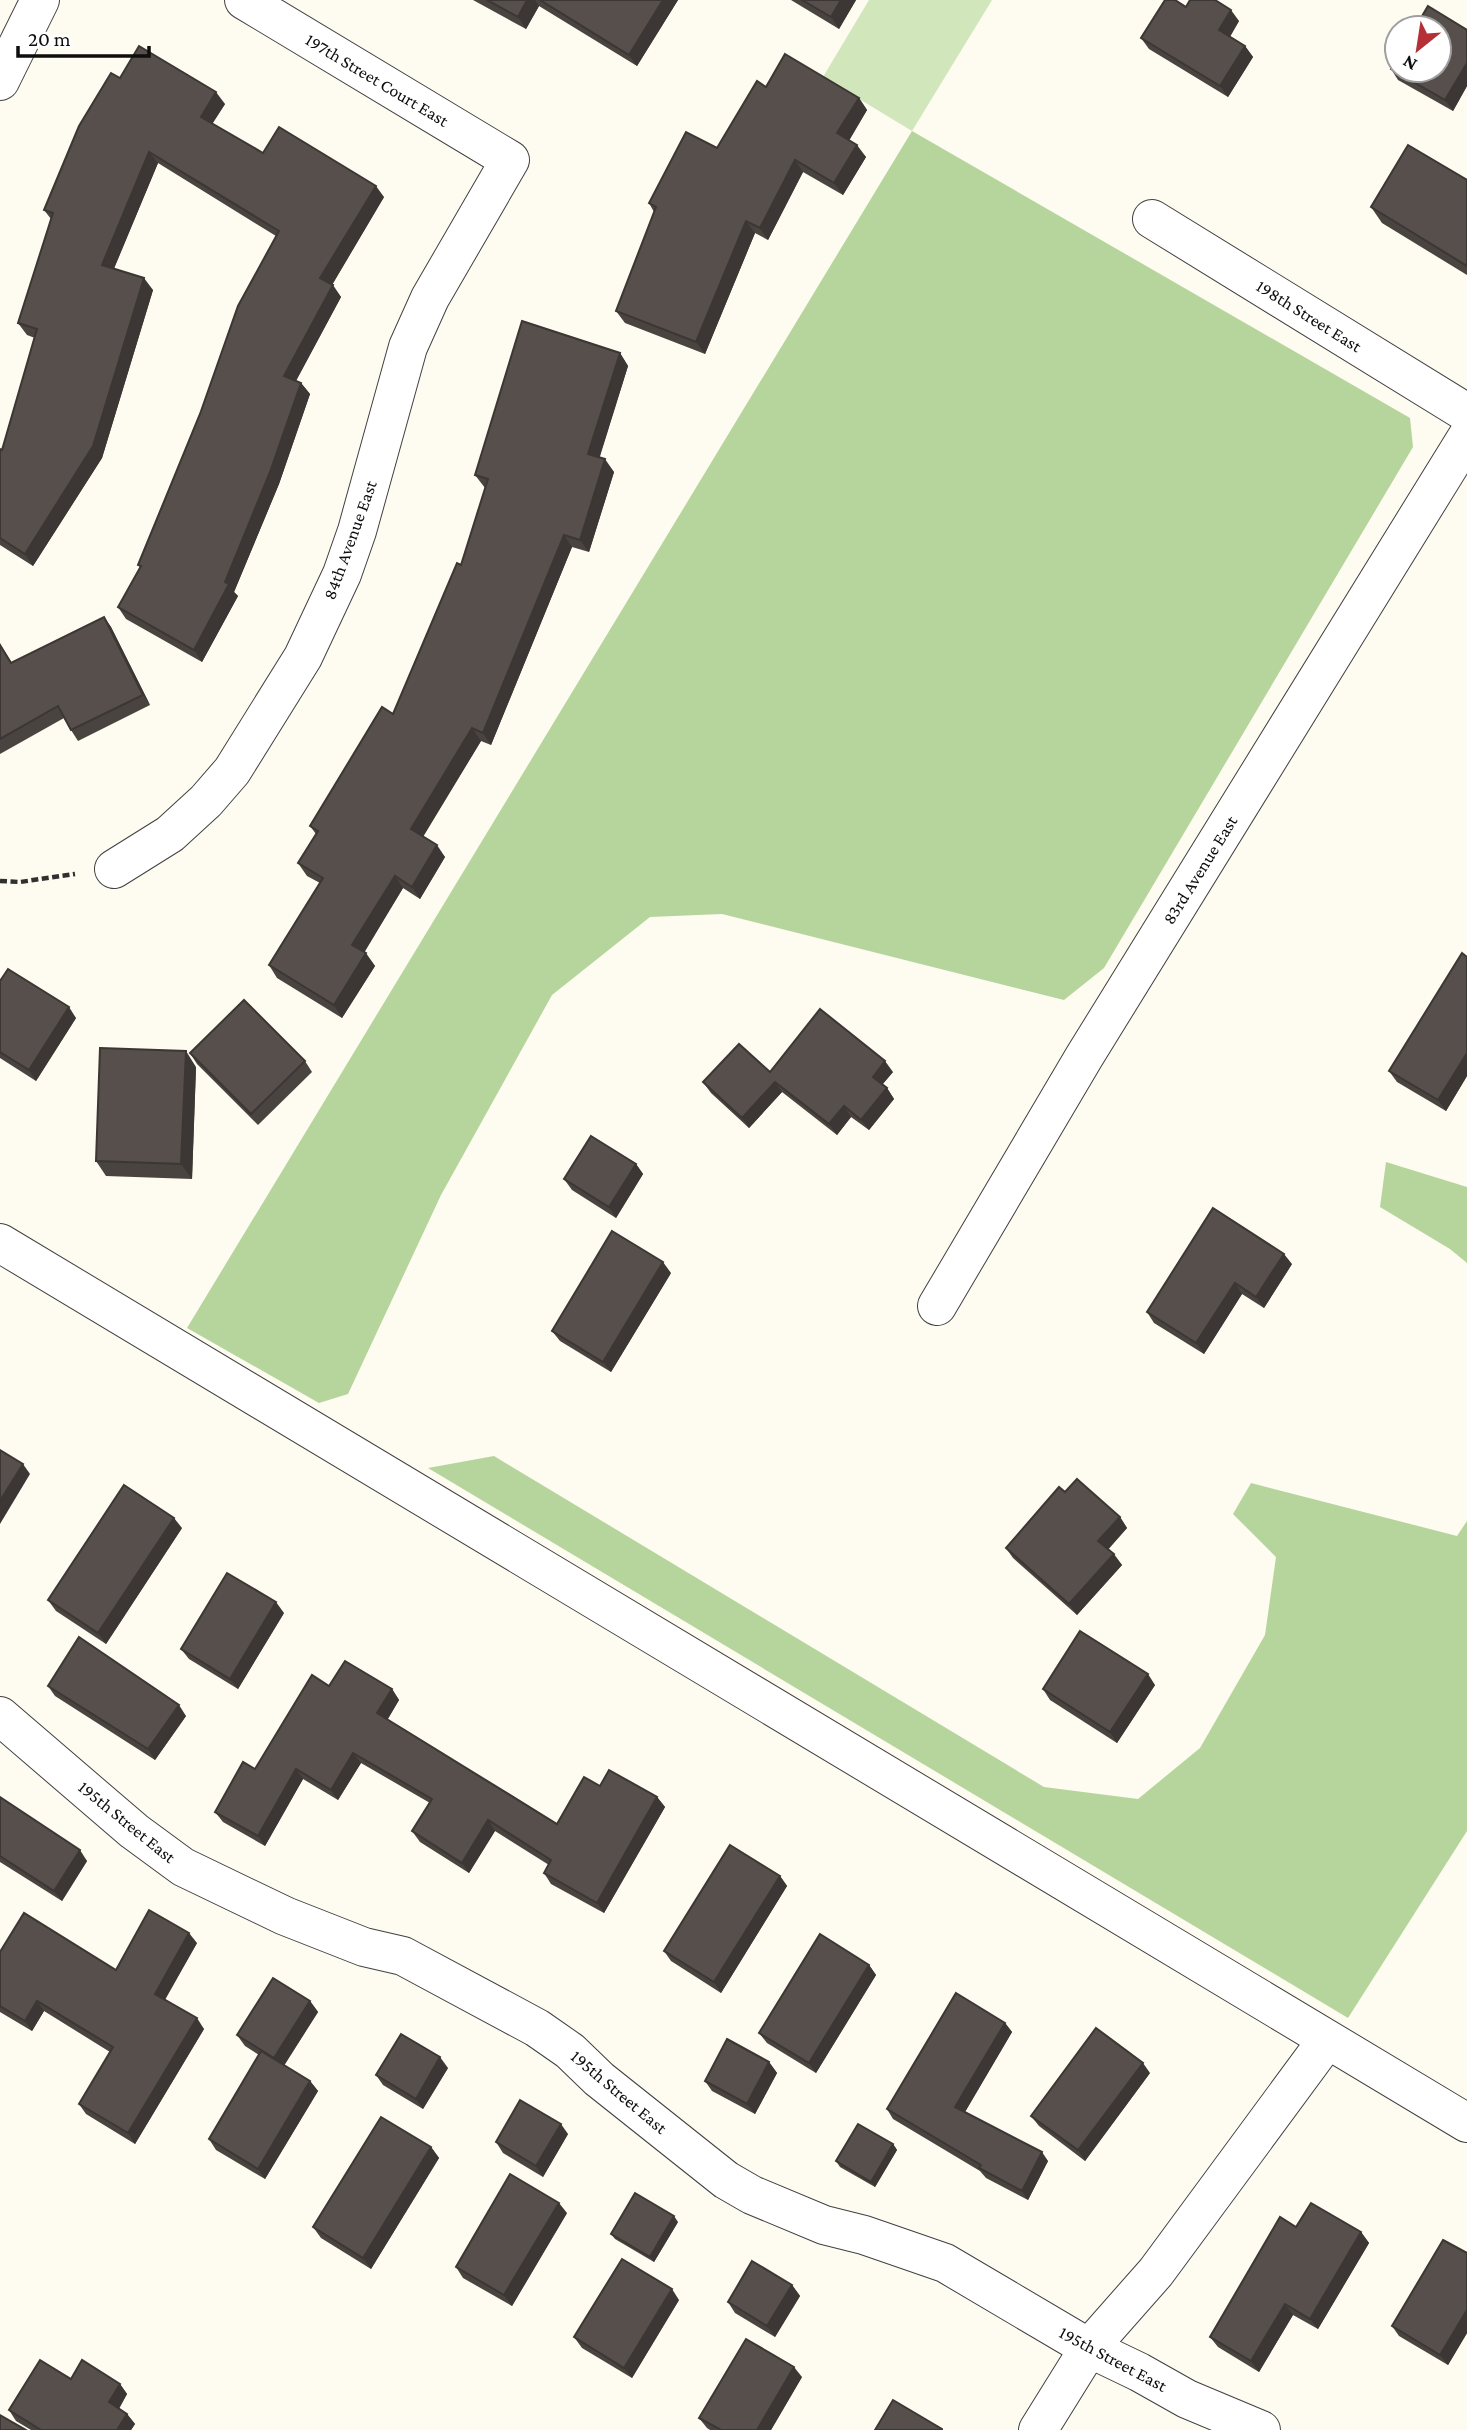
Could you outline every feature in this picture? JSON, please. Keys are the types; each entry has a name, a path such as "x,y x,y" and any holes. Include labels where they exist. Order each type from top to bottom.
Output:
{"street":[{"path":"0,81 40,0"},
{"name":"197th Street Court East","path":"244,0 510,160"},
{"name":"84th Avenue East","path":"114,869 170,834 232,771 303,656 342,574 353,542 408,347 430,298 510,160"},
{"name":"198th Street East","path":"1152,219 1467,413"},
{"name":"83rd Avenue East","path":"937,1306 1084,1058 1467,437"},
{"path":"0,1243 1467,2123"},
{"name":"195th Street East","path":"0,1716 134,1831 183,1867 285,1916 364,1947 403,1956 462,1985 537,2028 570,2051 599,2079 735,2185 824,2225 864,2235 945,2263 1089,2348 1187,2399 1261,2430"},
{"path":"1038,2430 1089,2348 1156,2272 1327,2040"}],"path":[{"path":"0,881 20,882 114,869"}],"green space":[{"path":"869,0 992,0 912,131 823,77"},
{"path":"912,131 1410,418 1413,447 1104,968 1064,1000 722,914 650,917 552,995 441,1195 348,1394 319,1403 187,1328"},
{"path":"1386,1162 1467,1187 1467,1263 1450,1249 1380,1207"},
{"path":"494,1456 1044,1787 1138,1799 1200,1748 1265,1635 1276,1557 1233,1514 1251,1483 1457,1536 1467,1521 1467,1831 1348,2018 428,1468"}],"building":[{"path":"487,0 527,0 518,17"},
{"path":"540,0 663,0 629,55"},
{"path":"802,0 841,0 831,17"},
{"path":"1165,0 1175,0 1186,7 1190,0 1215,0 1231,10 1219,30 1245,46 1220,86 1141,38"},
{"path":"1428,6 1441,14 1423,14"},
{"path":"1453,21 1467,30 1467,63 1445,100 1417,84 1453,84"},
{"path":"139,46 216,92 201,117 263,153 279,127 376,186 320,278 333,285 284,376 301,383 270,472 225,582 229,584 194,650 118,607 141,566 138,565 200,414 238,306 279,231 149,152 102,265 144,278 93,446 25,554 0,538 0,449 2,450 37,329 18,323 53,213 44,210 79,126 111,73 120,78"},
{"path":"785,54 859,98 837,133 857,145 834,183 795,160 760,228 746,221 696,342 616,311 656,207 649,203 686,132 717,148 757,81 766,87"},
{"path":"1408,145 1467,180 1467,266 1371,207"},
{"path":"522,321 620,353 588,454 605,459 580,540 564,535 483,733 472,728 411,829 437,845 412,887 395,876 352,945 366,953 334,1005 269,965 323,878 298,863 318,831 310,826 382,707 393,714 457,563 461,565 488,479 475,475"},
{"path":"104,617 143,695 71,730 58,706 0,739 0,645 11,663"},
{"path":"1462,953 1467,957 1467,1053 1438,1100 1389,1071"},
{"path":"8,969 69,1007 29,1070 0,1052 0,981"},
{"path":"244,1000 305,1061 251,1114 190,1053"},
{"path":"820,1009 885,1061 873,1077 887,1088 861,1120 844,1106 829,1124 775,1082 742,1118 703,1082 739,1044 770,1072"},
{"path":"100,1048 186,1051 181,1164 96,1161"},
{"path":"591,1136 636,1164 609,1207 564,1179"},
{"path":"1213,1208 1284,1254 1256,1297 1235,1283 1196,1343 1147,1312"},
{"path":"612,1231 663,1262 603,1362 552,1331"},
{"path":"0,1450 23,1464 0,1501"},
{"path":"1077,1479 1120,1517 1098,1541 1114,1554 1069,1604 1006,1548 1059,1487 1065,1492"},
{"path":"124,1485 174,1518 98,1633 48,1600"},
{"path":"227,1573 276,1602 230,1679 181,1649"},
{"path":"1080,1631 1148,1674 1110,1732 1043,1689"},
{"path":"79,1637 179,1705 148,1749 48,1686"},
{"path":"345,1661 392,1689 377,1713 557,1824 584,1777 600,1786 609,1770 657,1797 597,1903 544,1873 551,1860 488,1820 462,1863 412,1831 432,1799 353,1753 331,1790 296,1769 258,1836 215,1812 243,1762 255,1769 312,1675 329,1686"},
{"path":"0,1797 80,1850 54,1891 0,1856"},
{"path":"730,1845 780,1876 714,1982 664,1951"},
{"path":"149,1910 189,1933 155,1994 197,2018 128,2133 79,2104 113,2047 37,2001 25,2021 0,2006 0,1952 24,1913 116,1970"},
{"path":"820,1934 869,1965 809,2063 759,2033"},
{"path":"273,1978 310,2001 274,2058 237,2035"},
{"path":"956,1993 1005,2023 955,2107 1042,2152 1022,2191 979,2168 981,2165 887,2109"},
{"path":"1096,2028 1143,2063 1078,2150 1031,2116"},
{"path":"401,2034 440,2057 416,2099 376,2075"},
{"path":"727,2039 769,2062 747,2104 705,2081"},
{"path":"261,2051 310,2081 258,2169 209,2139"},
{"path":"520,2100 561,2124 536,2166 496,2142"},
{"path":"381,2117 431,2147 363,2258 313,2227"},
{"path":"858,2124 893,2144 871,2182 836,2161"},
{"path":"510,2174 559,2203 504,2295 456,2267"},
{"path":"635,2193 674,2216 650,2257 611,2234"},
{"path":"1311,2203 1361,2232 1310,2319 1285,2304 1251,2361 1210,2337 1280,2217 1296,2227"},
{"path":"1443,2240 1467,2253 1467,2310 1440,2355 1392,2326"},
{"path":"622,2259 672,2289 624,2368 574,2337"},
{"path":"752,2261 792,2285 767,2326 728,2302"},
{"path":"746,2339 794,2367 757,2430 721,2430 699,2418"},
{"path":"40,2360 71,2379 82,2360 120,2384 109,2402 127,2414 117,2430 41,2430 9,2410"},
{"path":"893,2400 942,2429 942,2430 875,2430"},
{"path":"0,2415 26,2430 0,2430"}]}
